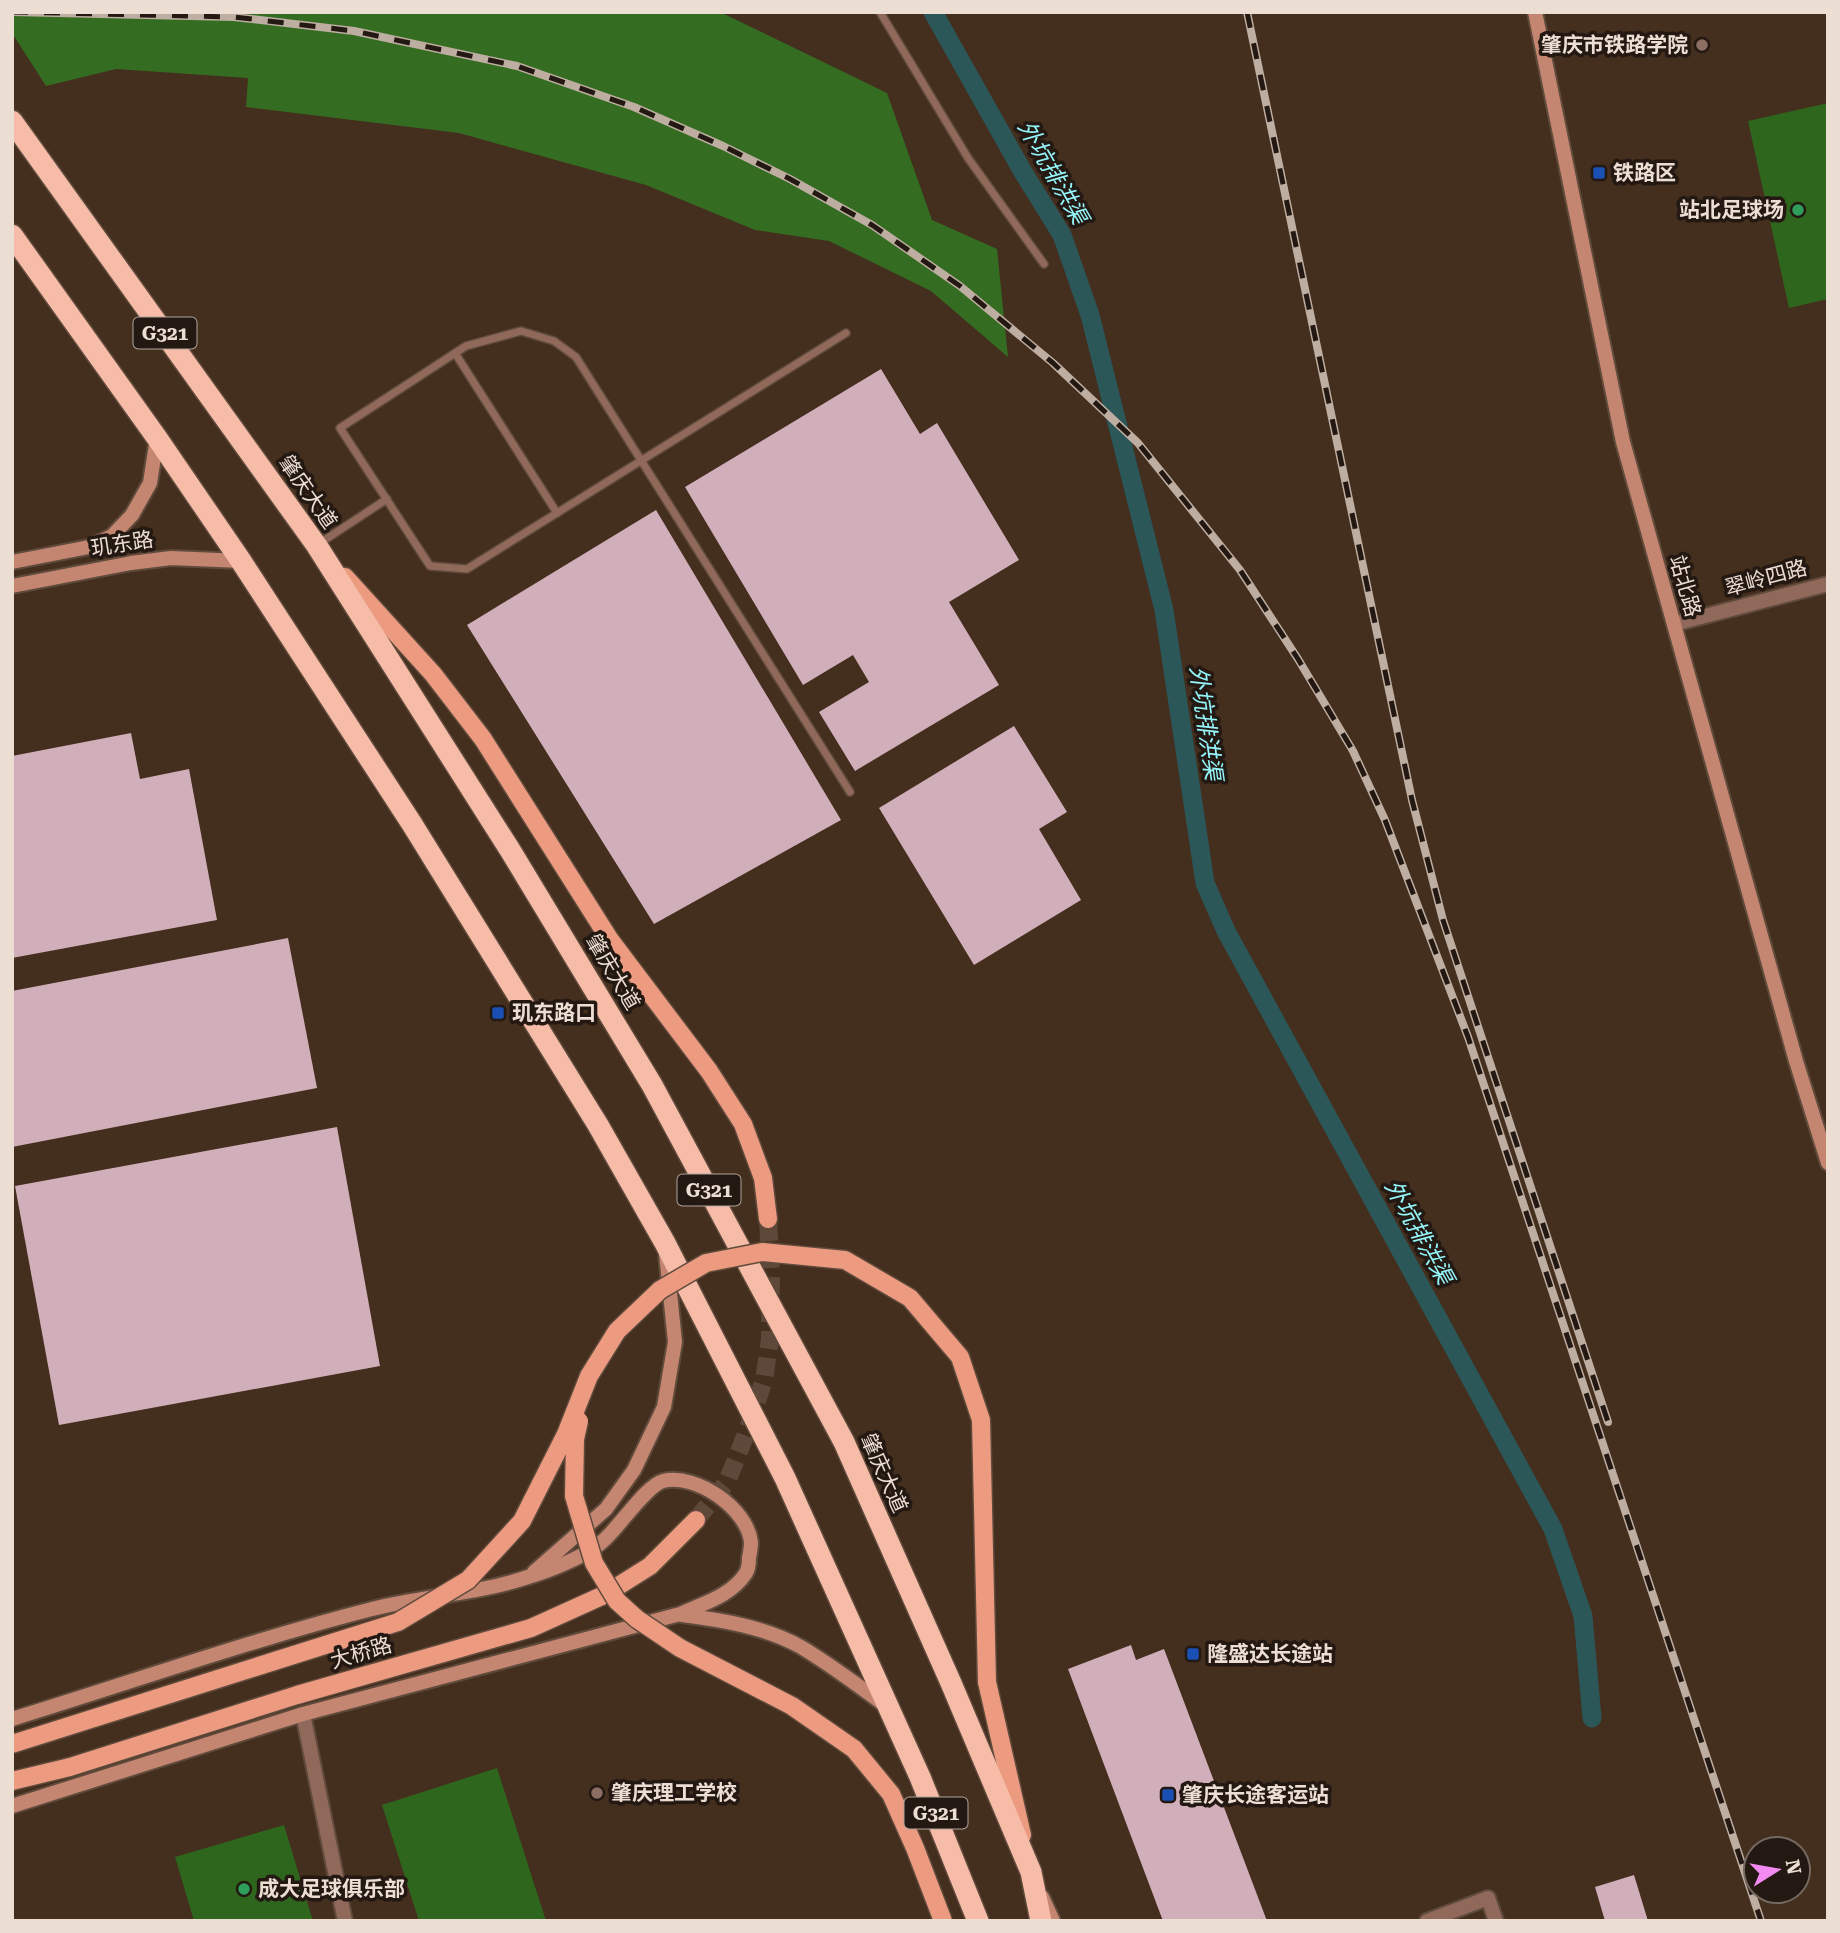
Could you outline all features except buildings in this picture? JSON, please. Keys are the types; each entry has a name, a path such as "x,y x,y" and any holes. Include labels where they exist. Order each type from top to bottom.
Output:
{"highway":[{"name":"肇庆大道","path":"12,121 317,546 510,850 652,1085 844,1442 1031,1872 1041,1921"},
{"name":"G321","path":"12,235 241,561 412,824 598,1125 665,1243 785,1478 950,1845 978,1921"}],"main road":[{"path":"317,546 433,674 483,738 610,940 709,1071 743,1124 763,1178 768,1219"},
{"path":"12,1744 398,1622 468,1580 522,1521 565,1434 589,1376 617,1331 660,1290 706,1263 762,1252 845,1260 910,1298 960,1357 981,1420 987,1682 1031,1872"},
{"path":"589,1376 575,1439 574,1496 594,1563 617,1601 637,1619 680,1648 792,1706 854,1749 891,1794 943,1921"},
{"name":"大桥路","path":"12,1781 531,1628 604,1595 650,1566 696,1520"}],"street":[{"name":"站北路","path":"1535,12 1623,442 1828,1163"},
{"name":"玑东路","path":"12,562 89,547 112,536 132,515 150,483 157,438"},
{"name":"玑东路","path":"12,586 171,558 241,561"},
{"name":"翠岭四路","path":"1674,624 1828,584"},
{"path":"527,1578 606,1509 634,1470 664,1407 675,1342 665,1243"},
{"path":"12,1720 305,1627 376,1608 464,1594 527,1578 558,1566 603,1542 646,1493 662,1481 691,1480 711,1491 730,1506 743,1522 751,1541 748,1570 730,1592 680,1614 303,1714 12,1806"},
{"path":"680,1614 725,1621 772,1634 800,1647 888,1707"},
{"path":"303,1714 345,1921"},
{"path":"1031,1872 1054,1921"},
{"path":"1427,1921 1488,1898 1496,1921"}],"lane":[{"path":"880,12 968,158 1044,264"},
{"path":"846,333 641,461 467,569 430,566 340,428 466,346 521,331 554,341 576,357 641,461 850,792"},
{"path":"455,354 557,513"},
{"path":"317,546 387,499"}],"green space":[{"path":"12,12 720,12 887,93 932,220 997,249 1008,357 931,291 829,241 755,230 646,185 459,133 246,107 248,78 116,69 46,86 12,33"},
{"name":"站北足球场","path":"1828,103 1828,299 1789,308 1748,121"},
{"path":"497,1768 546,1921 419,1921 382,1805"},
{"name":"成大足球俱乐部","path":"284,1825 313,1921 194,1921 175,1857"}],"waterway":[{"name":"外坑排洪渠","path":"933,12 1023,172 1062,235 1090,315 1164,610 1205,883 1226,931 1553,1529 1583,1616 1592,1718"}],"tunnel":[{"path":"696,1520 727,1482 764,1380 770,1339 768,1219"}],"railway":[{"path":"12,12 234,17 354,31 517,66 634,107 790,179 872,225 960,286 1053,363 1138,443 1240,570 1353,751 1385,820 1468,1037 1761,1921"},
{"path":"1247,12 1412,800 1443,920 1608,1422"}],"place":[{"name":"肇庆市铁路学院","path":"1702,45"},
{"name":"铁路区","path":"1599,173"},
{"name":"站北足球场","path":"1798,210"},
{"name":"玑东路口","path":"498,1013"},
{"name":"隆盛达长途站","path":"1193,1654"},
{"name":"肇庆理工学校","path":"597,1793"},
{"name":"肇庆长途客运站","path":"1168,1795"},
{"name":"成大足球俱乐部","path":"244,1889"}]}
